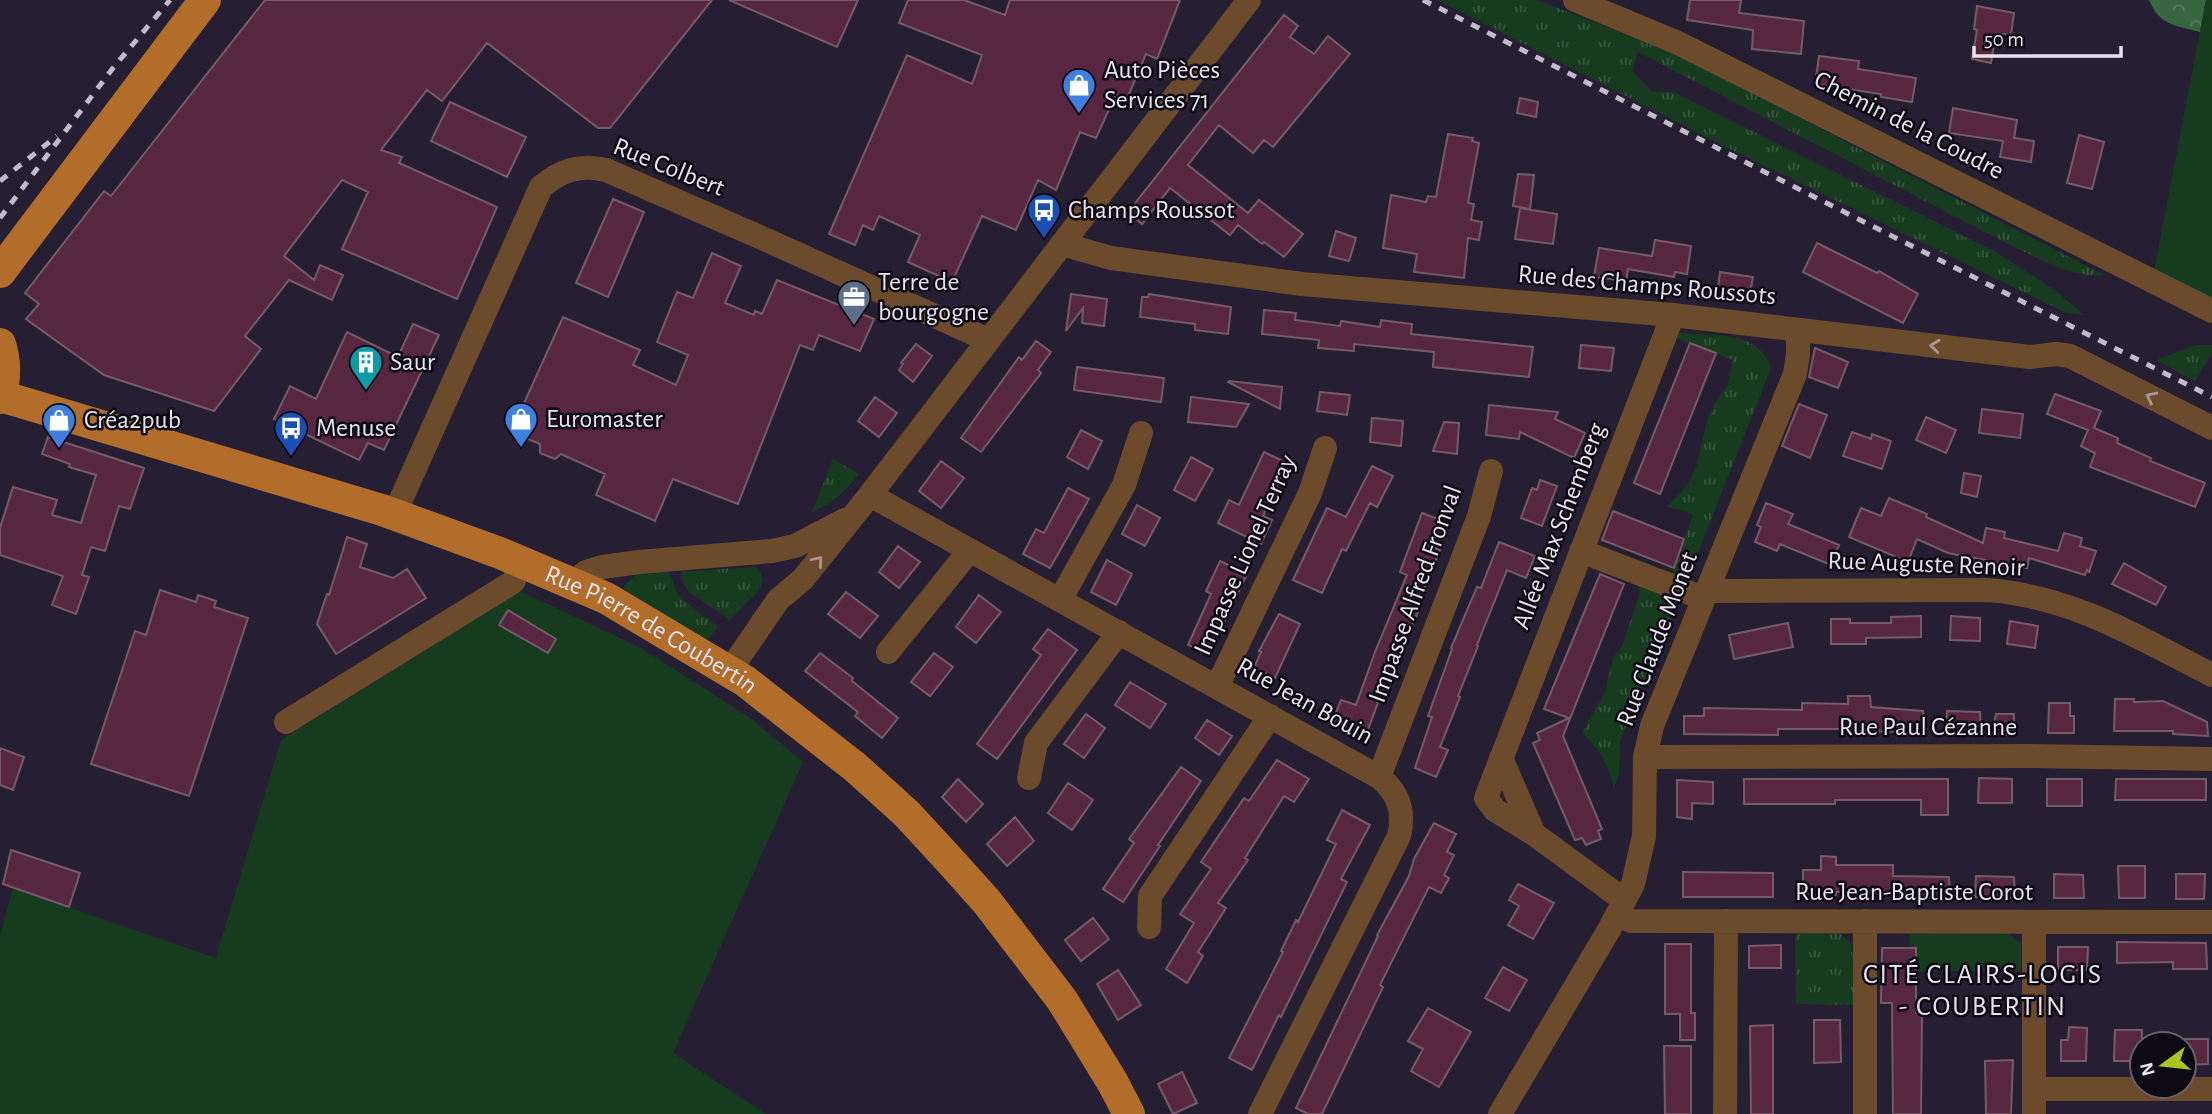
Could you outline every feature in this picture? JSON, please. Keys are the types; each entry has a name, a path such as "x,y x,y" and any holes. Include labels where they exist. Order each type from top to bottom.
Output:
{"main road":[{"path":"0,272 205,0"},
{"path":"0,344 5,376 1,397"},
{"name":"Rue Pierre de Coubertin","path":"1,397 394,515 573,583 606,598 702,655 742,669 907,814 970,883 1062,1000 1114,1083 1129,1114"}],"street":[{"path":"778,600 803,579 870,495 1250,0"},
{"name":"Chemin de la Coudre","path":"1576,0 1678,43 2212,311"},
{"name":"Rue Colbert","path":"394,515 541,187 556,175 575,168 606,170 988,340"},
{"name":"Rue des Champs Roussots","path":"1062,244 1111,258 1303,284 1673,315 2030,356 2070,356 2212,428"},
{"name":"Allée Max Schemberg","path":"1621,907 1534,834 1501,758 1673,315"},
{"name":"Rue Claude Monet","path":"1500,1114 1633,884 1644,836 1645,757 1652,726 1795,374 1798,330"},
{"path":"1060,600 1124,485 1141,433"},
{"name":"Impasse Lionel Terray","path":"1217,687 1310,493 1325,448"},
{"name":"Impasse Alfred Fronval","path":"1379,777 1479,516 1491,471"},
{"name":"Rue Jean Bouin","path":"870,495 1379,777 1397,796 1403,822 1399,836 1260,1114"},
{"path":"573,583 586,572 602,567 772,551 795,546 852,517"},
{"path":"888,652 970,550"},
{"path":"742,669 778,600 784,576 772,551"},
{"path":"1581,551 1705,595"},
{"path":"286,722 513,582 522,562"},
{"name":"Rue Auguste Renoir","path":"1705,595 2014,592 2088,613 2212,675"},
{"path":"1029,778 1036,743 1119,632"},
{"path":"1149,927 1150,896 1270,716"},
{"name":"Rue Paul Cézanne","path":"1645,757 2031,756 2212,759"},
{"name":"Rue Jean-Baptiste Corot","path":"1621,907 1631,921 2212,922"},
{"path":"1725,1114 1726,921"},
{"path":"1866,921 1866,1114"},
{"path":"2034,922 2034,1114"},
{"path":"2034,1089 2212,1090"}],"green space":[{"path":"1437,0 1537,0 1674,53 2104,275 2067,270 2010,245 1638,52 1632,71 1652,92 1674,92 1994,251 2056,291 2084,315 2064,312 1722,145"},
{"path":"2149,0 2206,0 2200,32 2163,20"},
{"path":"2206,0 2212,0 2212,299 2154,271"},
{"path":"1678,333 1719,335 1745,341 1756,346 1765,355 1771,368 1687,581 1672,575 1693,515 1667,507 1688,484 1697,465 1706,424 1714,405 1727,387 1733,360 1674,337"},
{"path":"2196,345 2212,345 2212,353 2195,381 2156,360"},
{"path":"833,459 859,474 838,496 812,512"},
{"path":"755,567 763,581 759,590 730,620 690,593 683,583 681,572"},
{"path":"668,570 677,593 684,601 718,627 705,643 624,595 624,586 637,574"},
{"path":"1639,586 1679,601 1620,741 1619,774 1614,788 1602,758 1582,733 1605,692 1613,658 1622,646 1640,593"},
{"path":"520,591 641,648 749,717 803,762 673,1053 766,1114 0,1114 0,936 13,888 216,958 281,740"},
{"path":"1795,933 1840,933 1852,945 1854,1005 1796,1004"},
{"path":"2008,933 2021,944 2021,971 1916,971 1916,949 1910,948 1910,934"}],"building":[{"path":"265,0 712,0 610,128 598,128 487,43 442,101 427,90 381,150 402,157 399,163 497,207 457,299 342,249 368,192 342,180 284,256 314,280 320,265 343,275 332,300 289,280 245,336 261,349 214,411 104,375 26,319 39,304 25,293 104,191 111,196"},
{"path":"729,0 858,0 837,47"},
{"path":"908,0 964,0 1005,15 1010,0 1180,0 1157,59 1146,54 1127,99 1116,94 1096,138 1080,132 1056,190 1038,180 1016,230 982,216 952,282 908,262 920,235 879,216 873,230 863,225 855,245 829,234 907,55 972,84 982,55 899,23"},
{"path":"1690,0 1741,0 1739,13 1804,21 1801,54 1752,49 1753,30 1687,20"},
{"path":"1977,6 2014,13 2011,35 1996,33 1991,63 1972,59 1977,30 1974,29"},
{"path":"1284,15 1298,26 1290,37 1314,54 1328,36 1350,54 1273,147 1264,140 1253,153 1219,125 1188,165 1248,213 1259,200 1303,234 1284,257 1238,225 1230,235 1170,188 1142,224 1128,212"},
{"path":"1819,56 1859,61 1858,69 1916,78 1912,102 1881,97 1881,94 1815,84"},
{"path":"1520,98 1538,102 1536,117 1517,113"},
{"path":"450,102 526,137 507,177 431,141"},
{"path":"1953,108 2017,120 2014,138 2034,141 2031,162 2000,157 2003,141 1949,133"},
{"path":"1448,134 1473,138 1472,141 1479,143 1468,203 1474,204 1471,220 1482,222 1479,240 1468,238 1464,278 1414,272 1417,254 1383,248 1391,195 1426,202 1428,196 1436,197"},
{"path":"2079,135 2104,142 2092,189 2067,183"},
{"path":"1518,174 1534,175 1530,209 1513,206"},
{"path":"613,199 644,212 608,297 576,283"},
{"path":"1520,208 1557,214 1553,244 1515,239"},
{"path":"1336,231 1356,238 1349,261 1329,256"},
{"path":"1655,240 1691,246 1687,274 1675,272 1674,277 1628,269 1626,281 1594,277 1599,248 1652,256"},
{"path":"1817,243 1877,273 1879,271 1918,294 1903,323 1803,272"},
{"path":"712,253 741,266 725,303 754,315 755,311 762,314 777,280 874,319 860,351 819,335 813,350 800,345 738,504 673,479 655,521 596,495 605,474 561,454 555,459 540,453 540,444 511,432 563,317 640,350 633,365 676,385 688,355 657,342 677,292 693,298"},
{"path":"1720,272 1753,277 1749,300 1717,296"},
{"path":"1071,294 1107,299 1104,326 1082,323 1083,308 1066,331"},
{"path":"1149,294 1231,307 1228,334 1195,330 1195,324 1140,317 1142,297 1148,297"},
{"path":"1264,310 1296,313 1295,320 1340,326 1341,321 1380,327 1381,320 1412,324 1411,334 1533,347 1529,377 1433,367 1434,352 1354,344 1354,351 1318,348 1319,340 1262,334"},
{"name":"Saur","path":"413,324 439,335 384,450 368,443 359,460 274,419 290,386 316,399 347,332 398,357"},
{"path":"1036,341 1051,352 1038,370 1041,373 981,452 961,438 1019,357 1022,360"},
{"path":"1690,343 1716,353 1660,494 1634,483"},
{"path":"916,344 932,356 913,382 899,370 903,364 901,363"},
{"path":"1581,345 1614,348 1611,371 1579,368"},
{"path":"1815,348 1848,362 1838,388 1809,377"},
{"path":"1077,367 1164,378 1161,402 1074,390"},
{"path":"1228,382 1282,387 1280,409"},
{"path":"1320,392 1350,395 1347,415 1317,411"},
{"path":"2055,394 2101,411 2094,428 2118,438 2117,443 2151,458 2150,461 2205,483 2195,507 2090,467 2095,453 2081,446 2088,430 2047,414"},
{"path":"875,397 897,413 879,437 858,421"},
{"path":"1191,397 1249,404 1236,427 1188,422"},
{"path":"1799,404 1827,415 1810,458 1782,446"},
{"path":"1489,405 1558,412 1555,419 1585,433 1574,458 1520,432 1519,439 1486,435"},
{"path":"1982,409 2023,414 2020,438 1979,433"},
{"path":"1926,417 1956,430 1946,453 1916,440"},
{"path":"1372,418 1403,421 1401,446 1370,442"},
{"path":"1444,422 1459,423 1457,454 1433,451"},
{"path":"1081,430 1102,441 1088,469 1067,457"},
{"path":"1852,432 1871,439 1872,434 1891,441 1882,469 1843,456"},
{"path":"48,437 144,468 130,509 119,506 105,551 91,547 82,575 89,577 76,614 52,605 63,576 0,555 0,528 13,487 57,500 52,515 81,523 96,475 69,467 70,464 42,454"},
{"path":"1264,452 1287,463 1263,516 1272,520 1261,544 1218,523 1229,500 1239,505"},
{"path":"1191,457 1213,469 1195,501 1174,490"},
{"path":"941,461 964,478 941,508 919,491"},
{"path":"1372,466 1393,476 1377,507 1370,503 1346,551 1342,549 1322,593 1293,580 1327,508 1346,517"},
{"path":"1964,473 1981,476 1977,497 1961,493"},
{"path":"1540,480 1557,486 1542,526 1521,518 1532,488 1537,490"},
{"path":"1068,488 1089,499 1050,568 1023,554 1036,529 1044,533"},
{"path":"1889,498 1983,543 1986,528 2005,532 2004,538 2058,551 2064,533 2082,538 2080,546 2096,551 2089,572 2087,570 2085,575 2029,558 2027,568 1948,553 1917,539 1908,562 1849,537 1861,508 1881,516"},
{"path":"1766,503 1793,514 1788,524 1839,545 1831,565 1780,544 1777,551 1755,542 1761,527 1757,525"},
{"path":"1137,505 1160,518 1145,546 1122,534"},
{"path":"1613,511 1684,539 1674,568 1602,540"},
{"path":"1422,513 1438,519 1428,545 1440,550 1387,690 1383,689 1366,735 1332,723 1341,700 1356,705 1407,575 1400,572"},
{"path":"347,537 367,544 360,567 393,578 407,569 426,598 336,654 317,624"},
{"path":"1499,542 1535,556 1526,578 1507,570 1440,747 1448,750 1436,777 1415,768 1432,717 1428,716 1451,648 1477,587 1481,588"},
{"path":"898,546 920,562 899,588 879,572"},
{"path":"1107,560 1132,574 1116,605 1091,592"},
{"path":"1220,561 1247,574 1209,654 1188,645 1211,594 1206,591"},
{"path":"2124,563 2166,587 2156,605 2112,584"},
{"path":"1600,574 1624,584 1563,736 1602,829 1598,831 1601,839 1586,845 1582,838 1575,840 1533,743 1540,740 1537,733 1569,718 1544,709"},
{"path":"160,590 196,602 198,595 216,601 214,607 248,618 189,796 91,764 135,631 146,635"},
{"path":"846,592 878,616 860,638 828,614"},
{"path":"979,595 1001,612 976,643 956,627"},
{"path":"508,610 556,639 548,653 499,625"},
{"path":"1279,614 1300,624 1275,678 1254,668 1261,652 1259,651"},
{"path":"1921,616 1921,637 1866,638 1866,644 1831,644 1831,619 1850,619 1850,623 1891,623 1891,617"},
{"path":"1951,616 1980,618 1980,641 1950,640"},
{"path":"2010,621 2038,626 2035,648 2007,644"},
{"path":"1788,623 1793,647 1734,659 1729,635"},
{"path":"1048,629 1077,650 997,759 977,744 1041,655 1033,649"},
{"path":"820,653 898,718 882,738 855,716 858,712 805,671"},
{"path":"934,653 953,667 930,696 911,682"},
{"path":"1130,682 1166,704 1150,728 1115,705"},
{"path":"1848,696 1870,696 1871,707 1923,711 1924,732 1778,729 1778,735 1684,734 1684,716 1704,716 1704,708 1802,710 1802,703 1848,704"},
{"path":"2115,699 2134,699 2134,702 2163,701 2207,722 2208,736 2173,734 2173,731 2114,731"},
{"path":"2049,703 2070,703 2070,716 2074,716 2074,733 2048,733"},
{"path":"1947,711 1980,712 1981,734 1946,734"},
{"path":"1086,714 1105,728 1084,758 1064,744"},
{"path":"1996,714 2014,714 2014,735 1992,735"},
{"path":"1207,720 1232,736 1219,755 1195,738"},
{"path":"0,748 24,757 13,790 0,785"},
{"path":"1277,760 1309,779 1294,802 1284,796 1245,858 1248,860 1218,903 1226,908 1198,952 1203,956 1187,983 1166,969 1194,923 1180,914 1211,869 1201,862 1244,798 1249,801"},
{"path":"1181,767 1201,781 1123,902 1103,889 1134,843 1129,839"},
{"path":"1979,778 2012,779 2012,803 1978,803"},
{"path":"958,779 983,804 966,822 942,797"},
{"path":"1744,779 1948,779 1948,815 1921,815 1921,800 1744,804"},
{"path":"2047,779 2082,779 2082,806 2047,806"},
{"path":"2116,779 2206,779 2206,800 2115,800"},
{"path":"1677,780 1713,782 1713,804 1692,803 1692,819 1677,817"},
{"path":"1068,783 1093,800 1072,830 1048,813"},
{"path":"1342,810 1370,825 1341,879 1347,882 1252,1070 1229,1058 1336,844 1327,840"},
{"path":"1015,817 1034,841 1007,866 987,844"},
{"path":"1434,823 1456,834 1447,852 1454,855 1444,875 1449,878 1441,893 1429,887 1380,985 1383,987 1322,1114 1308,1114 1296,1108 1377,935"},
{"path":"11,850 80,873 69,907 3,884"},
{"path":"1821,856 1836,857 1836,865 1893,865 1893,876 1949,877 1950,898 1920,898 1920,891 1884,891 1884,894 1870,895 1870,892 1803,894 1803,870 1821,870"},
{"path":"2118,866 2145,866 2145,898 2119,898"},
{"path":"1683,872 1773,873 1773,897 1683,897"},
{"path":"2054,874 2083,875 2084,898 2054,898"},
{"path":"2176,874 2205,874 2204,899 2176,899"},
{"path":"1976,876 2014,877 2015,898 1975,897"},
{"path":"1518,884 1554,903 1533,939 1508,925 1519,906 1509,900"},
{"path":"1093,918 1109,939 1081,961 1065,940"},
{"path":"2117,942 2206,943 2207,969 2173,969 2173,962 2117,963"},
{"path":"1665,944 1691,944 1691,1013 1695,1013 1695,1040 1680,1040 1680,1014 1665,1014"},
{"path":"1781,945 1781,968 1749,968 1749,946"},
{"path":"2058,947 2088,947 2087,970 2058,970"},
{"path":"1882,948 1916,948 1916,1013 1922,1013 1921,1114 1893,1114 1892,1003 1881,1003"},
{"path":"1503,967 1527,980 1509,1011 1485,998"},
{"path":"1118,970 1141,1005 1118,1020 1097,984"},
{"path":"1428,1008 1471,1032 1439,1087 1411,1071 1423,1049 1408,1041"},
{"path":"1814,1020 1840,1020 1841,1062 1814,1063"},
{"path":"1773,1025 1773,1114 1751,1114 1750,1026"},
{"path":"2069,1027 2087,1028 2086,1061 2061,1061 2061,1040 2068,1040"},
{"path":"2115,1030 2128,1030 2128,1061 2114,1061"},
{"path":"2198,1039 2208,1039 2208,1064 2198,1064"},
{"path":"1664,1046 1691,1046 1691,1114 1665,1114"},
{"path":"2013,1060 2011,1114 1986,1114 1985,1061"},
{"path":"1182,1072 1197,1103 1173,1114 1158,1084"}],"railway":[{"path":"0,218 113,68 170,0"},
{"path":"1423,0 2212,397"},
{"path":"0,181 57,136"}],"place":[{"name":"Auto Pièces Services 71","path":"1079,115"},
{"name":"Champs Roussot","path":"1044,240"},
{"name":"Terre de bourgogne","path":"854,327"},
{"name":"Saur","path":"366,392"},
{"name":"Euromaster","path":"521,449"},
{"name":"Créa2pub","path":"59,450"},
{"name":"Menuse","path":"291,458"}],"district":[{"name":"CITÉ CLAIRS-LOGIS - COUBERTIN","path":"1983,991"}]}
